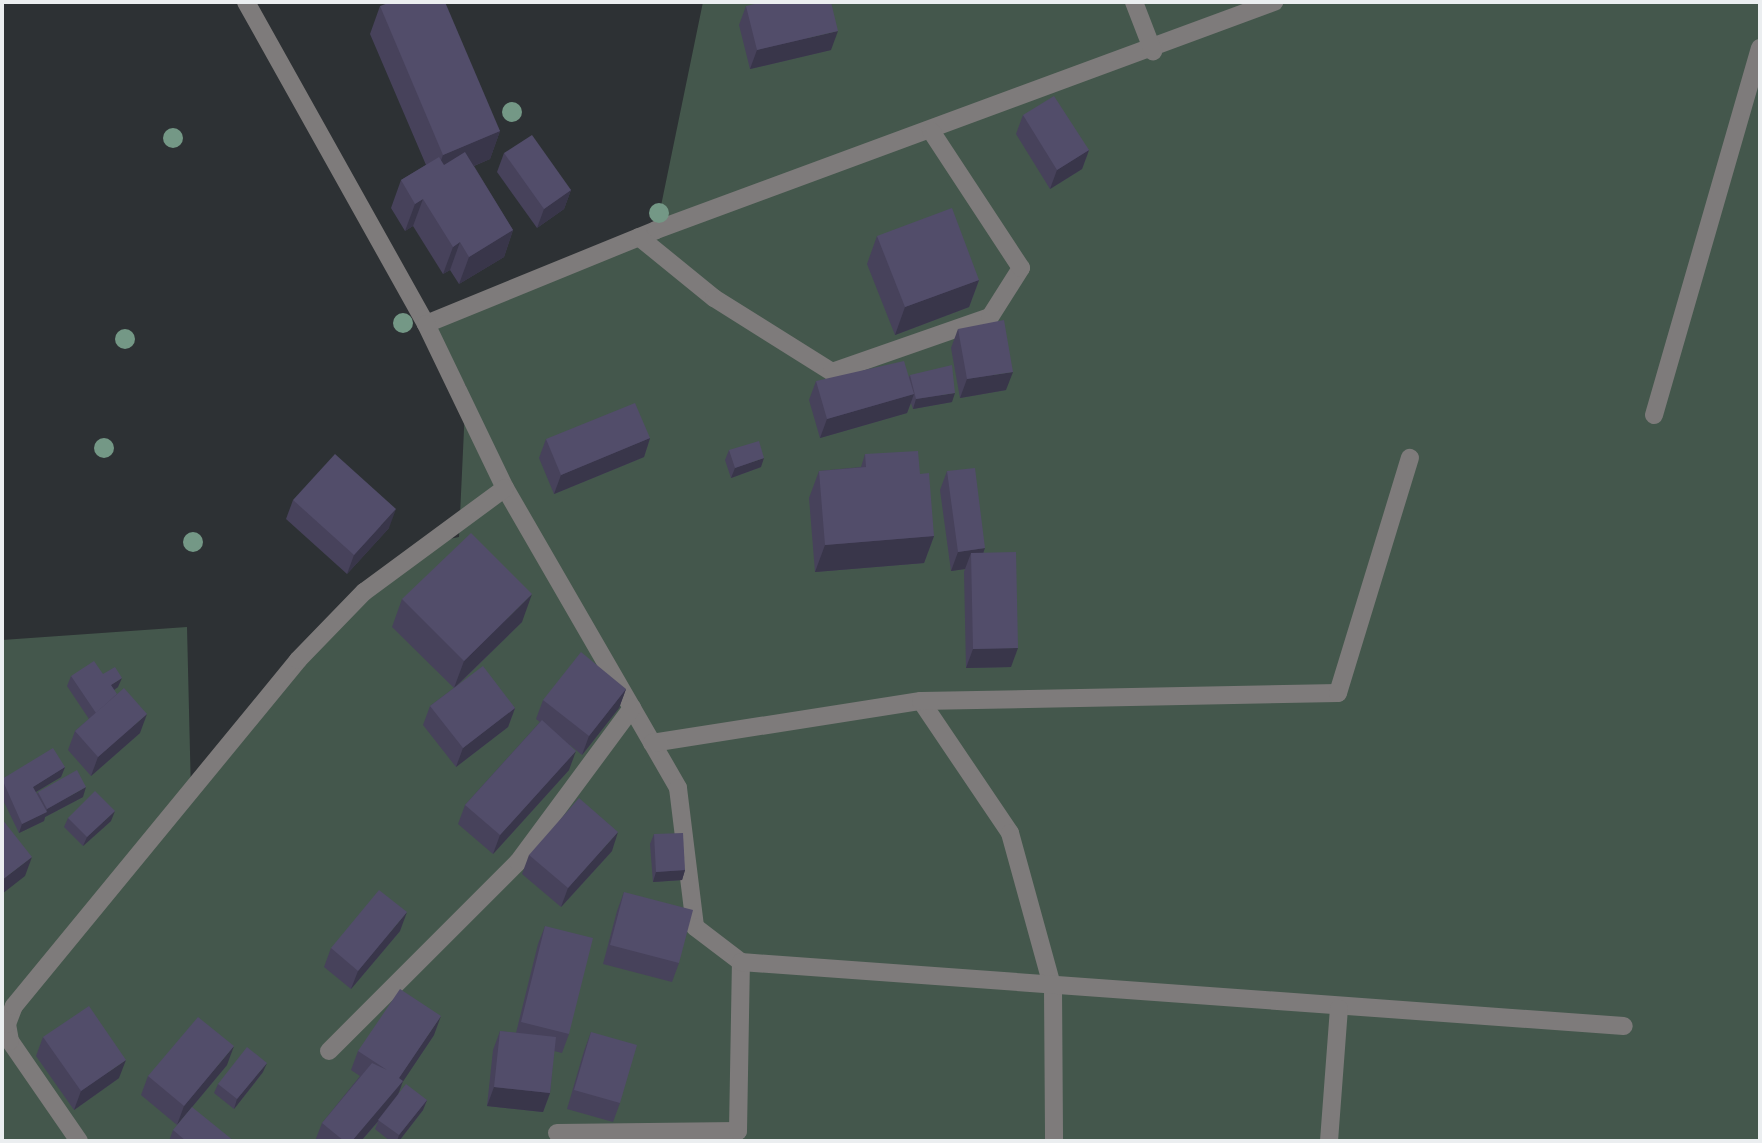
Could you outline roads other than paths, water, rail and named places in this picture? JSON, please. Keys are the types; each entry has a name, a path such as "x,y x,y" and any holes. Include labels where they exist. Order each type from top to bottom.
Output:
{"street":[{"path":"246,2 426,324 505,488 652,743 681,800 695,927 741,962 1053,989 1624,1026"},
{"path":"1134,2 1153,51"},
{"path":"426,324 639,237 1153,51 1274,2"},
{"path":"1654,415 1760,48"},
{"path":"639,237 714,298 832,372 990,317 1021,268 931,131"},
{"path":"652,743 920,701 1338,693 1410,458"},
{"path":"79,1141 10,1041 8,1011 298,660 363,592 505,488"},
{"path":"920,701 1010,833 1053,989 1054,1141"},
{"path":"329,1051 518,862 632,708"},
{"path":"557,1133 739,1136 741,962"},
{"path":"1329,1141 1339,1007"}]}
